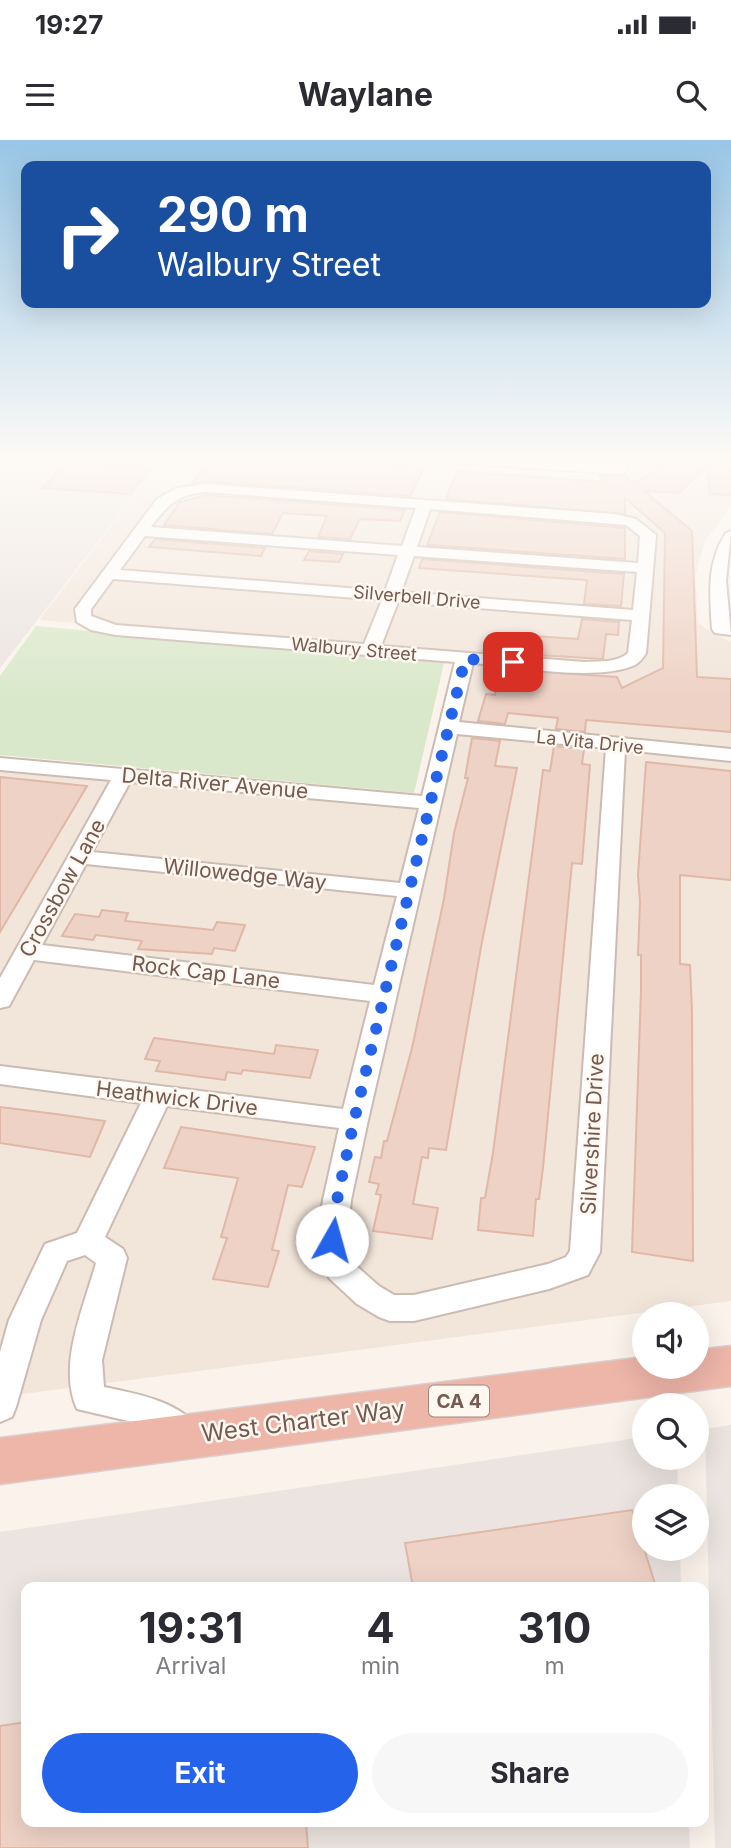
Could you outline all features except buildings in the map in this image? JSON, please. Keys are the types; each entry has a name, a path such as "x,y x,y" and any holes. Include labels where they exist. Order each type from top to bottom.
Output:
{"highway":[{"name":"West Charter Way","path":"0,1461 731,1366"}],"street":[{"path":"111,574 136,539"},
{"path":"244,539 644,568"},
{"path":"370,650 393,595 411,539"},
{"path":"640,616 648,539"},
{"path":"726,553 718,567 726,630"},
{"name":"Silverbell Drive","path":"111,574 640,616"},
{"name":"Walbury Street","path":"111,574 83,609 83,618 97,626 116,630 465,659 584,667 612,666 632,660 637,653 640,616"},
{"path":"354,1121 465,659"},
{"name":"La Vita Drive","path":"448,727 731,755"},
{"name":"Silvershire Drive","path":"354,1121 337,1200 332,1240 340,1269 368,1295 390,1308 414,1308 549,1276 577,1266 585,1252 616,745"},
{"name":"Delta River Avenue","path":"0,764 429,803"},
{"name":"Crossbow Lane","path":"0,1000 124,775"},
{"name":"Willowedge Way","path":"79,857 411,891"},
{"name":"Rock Cap Lane","path":"27,951 384,994"},
{"name":"Heathwick Drive","path":"0,1076 354,1121"},
{"path":"0,1406 25,1320 56,1253 88,1241 158,1096"},
{"path":"88,1241 111,1258 86,1360 89,1399 149,1411 186,1436"}],"shaded area":[{"path":"0,539 100,539 0,668"},
{"path":"102,539 707,539 695,576 698,624 731,642 731,1301 709,1304 632,1302 632,1314 0,1397 0,772 431,808 472,654 39,620"},
{"path":"731,1425 731,1848 715,1848 708,1561 709,1484 706,1484 709,1428"},
{"path":"632,1439 632,1470 677,1470 678,1484 632,1484 632,1561 680,1561 681,1582 21,1582 21,1827 689,1827 690,1848 0,1848 0,1532"}],"green space":[{"path":"36,626 444,663 414,793 0,755 0,676"}],"route":[{"path":"332,1240 337,1200 354,1121 465,659 513,662"}]}
